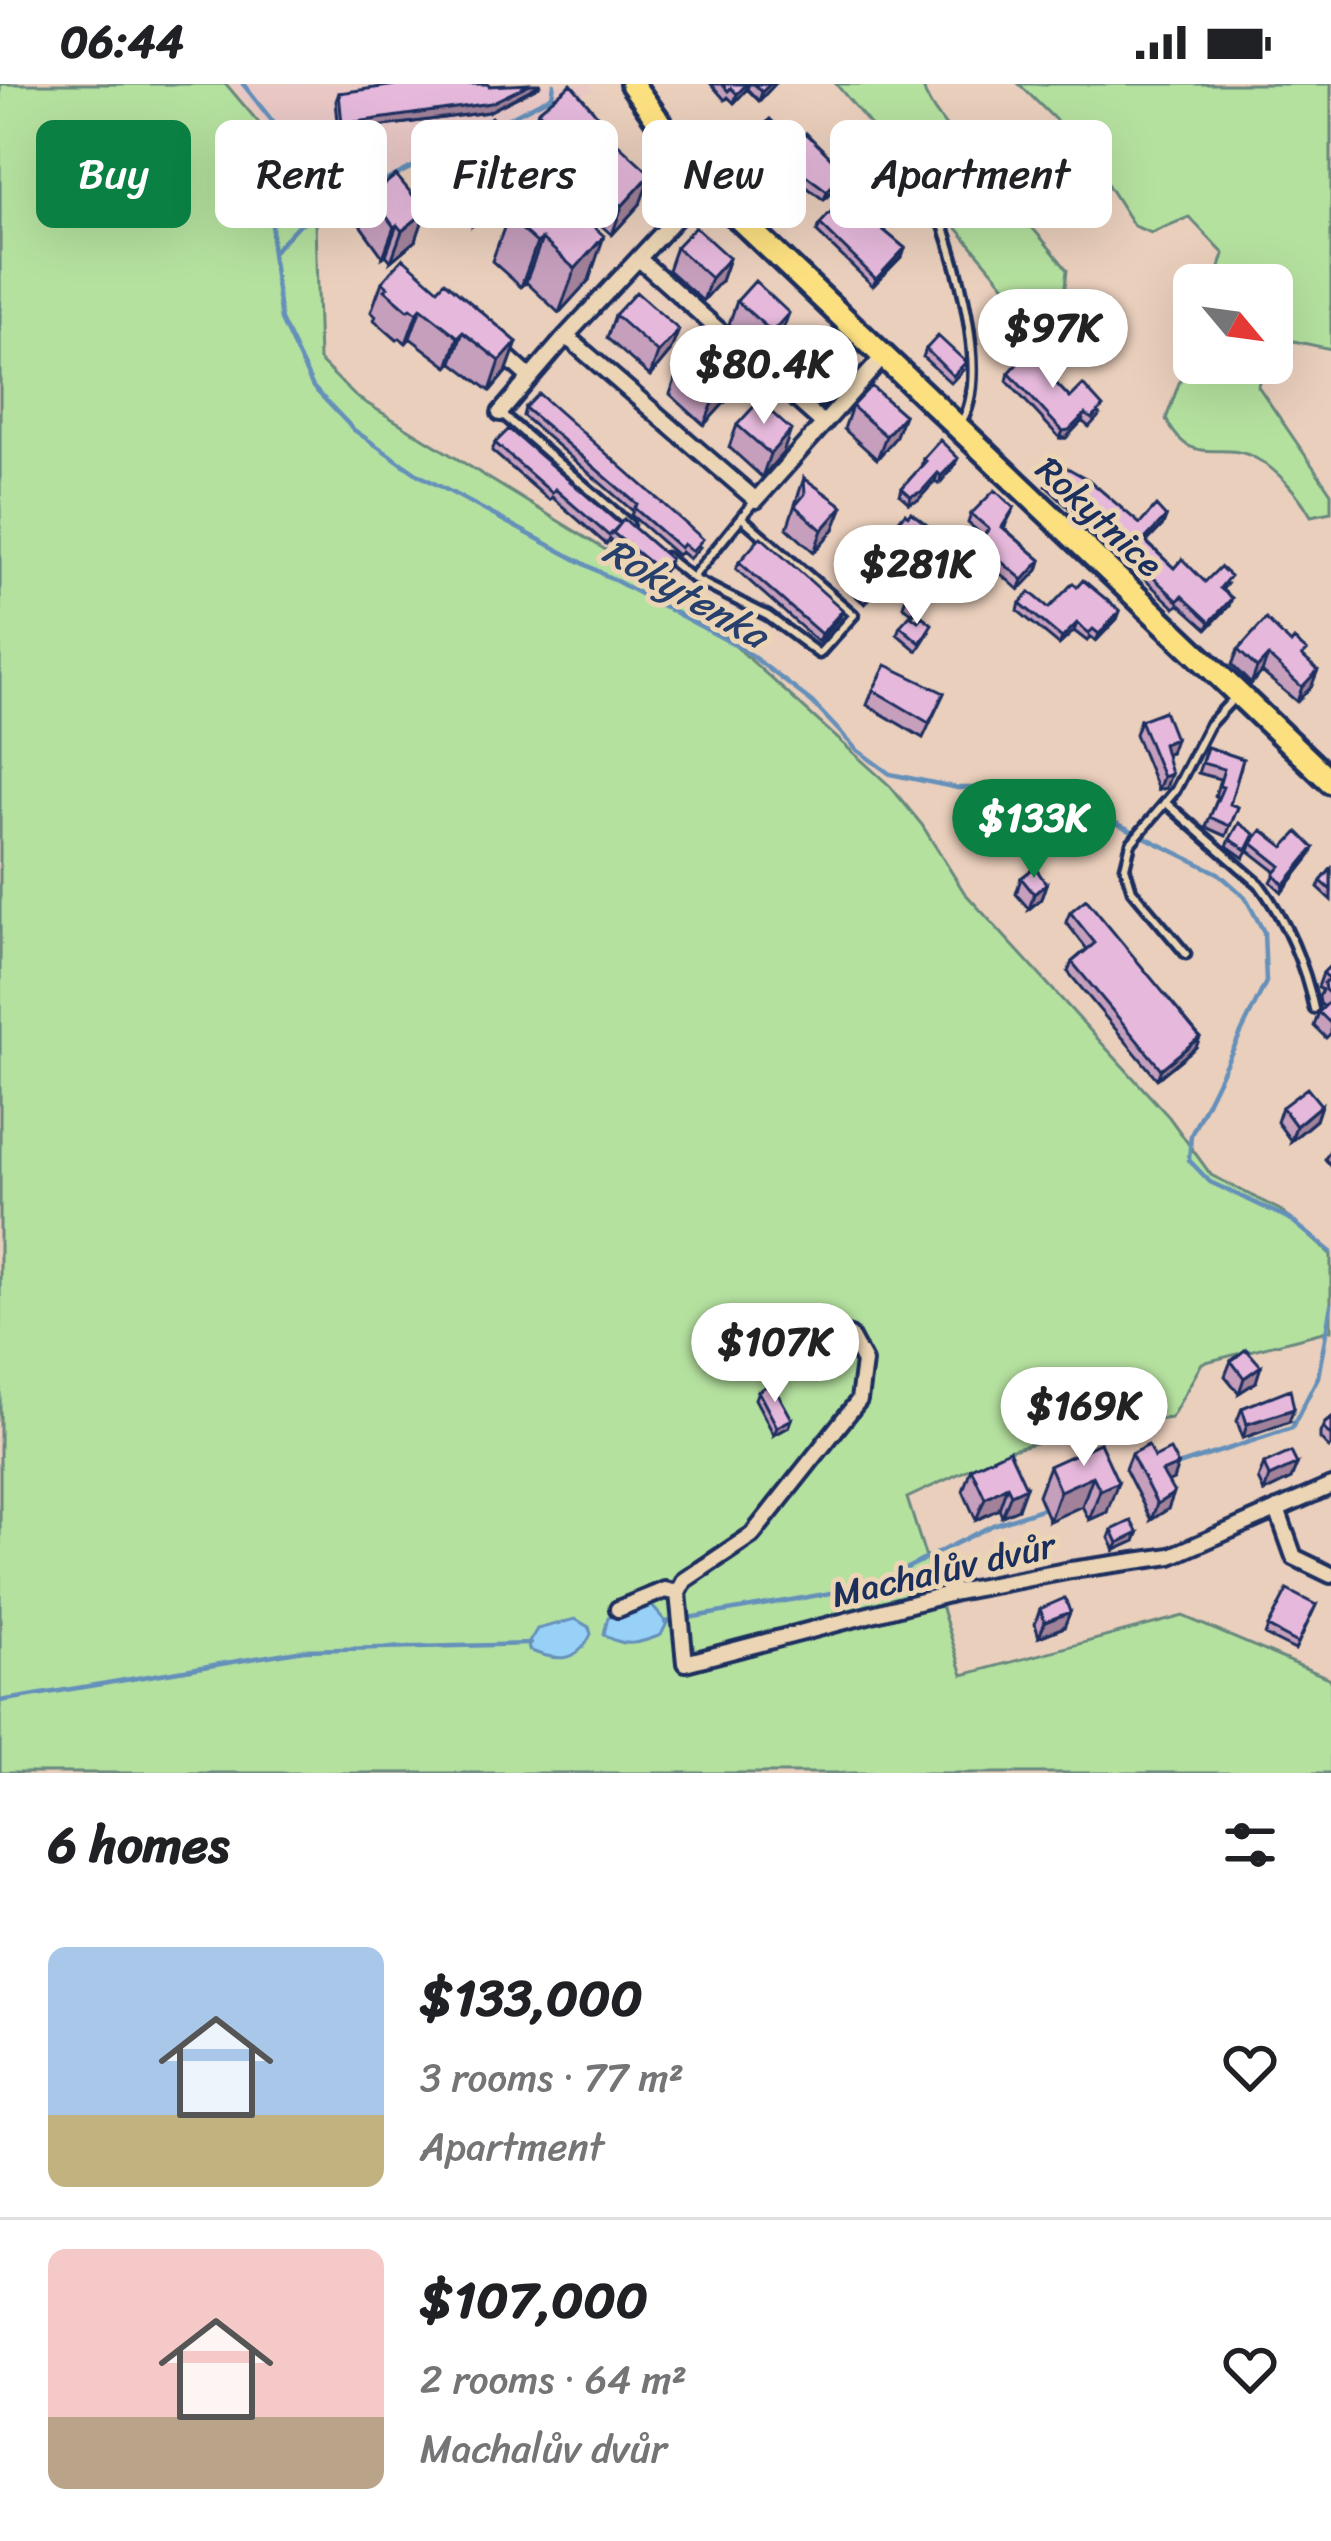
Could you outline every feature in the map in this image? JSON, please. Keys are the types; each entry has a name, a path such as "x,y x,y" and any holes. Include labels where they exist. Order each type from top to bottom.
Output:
{"main road":[{"name":"Rokytnice","path":"632,84 659,120"},
{"name":"Rokytnice","path":"751,228 1331,782"}],"street":[{"path":"500,413 667,228"},
{"path":"639,259 824,424"},
{"path":"480,333 530,378"},
{"path":"566,336 756,500 883,357"},
{"path":"617,1609 664,1590 679,1593 685,1580 752,1535 859,1400 864,1362 850,1336 806,1323 767,1331"},
{"name":"Machalův dvůr","path":"679,1593 685,1663 956,1592 1171,1556 1331,1486"},
{"path":"1277,1509 1294,1557 1331,1575"}],"lane":[{"path":"943,228 960,278 970,340 969,404 958,428"},
{"path":"500,413 640,533"},
{"path":"692,578 756,500"},
{"path":"657,548 692,578 768,616 819,653 854,615 742,518"},
{"path":"1186,954 1126,879 1126,854 1186,773 1208,725 1239,694"},
{"path":"1165,802 1269,897 1305,970 1314,1009"}],"shaded area":[{"path":"230,84 590,84 593,90 524,120 411,120 411,169 387,180 387,120 263,120"}],"green space":[{"path":"0,84 226,84 256,120 215,120 215,228 315,228 319,360 355,396 679,595 890,786 922,825 964,892 1169,1117 1211,1175 1280,1210 1331,1255 1331,1330 1202,1363 1171,1418 1094,1427 1012,1449 907,1498 963,1675 1183,1616 1331,1679 1331,1773 0,1773"},
{"path":"836,84 922,84 942,120 866,120"},
{"path":"1019,84 1331,84 1331,349 1293,341 1293,264 1221,264 1224,254 1189,217 1151,233 1134,226 1112,191 1112,120 1056,120"},
{"path":"957,228 1033,228 1039,235 1067,270 1062,312 1034,320"},
{"path":"1179,384 1258,384 1331,493 1331,512 1311,516 1288,484 1257,459 1186,445 1166,419"}],"water":[{"path":"635,1604 652,1606 667,1623 661,1635 625,1643 604,1634 608,1617"},
{"path":"575,1619 589,1627 591,1634 573,1655 557,1658 529,1650 537,1629"}],"building":[{"path":"403,84 530,84 491,103 370,120 342,120 339,93"},
{"path":"571,84 601,120 546,120 538,111"},
{"path":"722,84 747,84 737,94"},
{"path":"806,133 830,157 827,191 806,175"},
{"path":"618,144 642,166 642,184 622,206 618,202"},
{"path":"396,175 411,193 411,224 402,231 387,217 387,182"},
{"path":"830,213 830,228 881,228 905,248 876,279 820,224"},
{"path":"520,228 595,228 604,236 575,269 542,239 537,243"},
{"path":"696,228 729,258 711,278 676,247"},
{"path":"403,258 438,289 445,281 517,342 500,361 421,308 417,313 408,310 382,282"},
{"path":"755,281 789,313 772,332 737,301"},
{"path":"636,292 679,330 658,353 615,315"},
{"path":"815,335 849,366 831,385 797,355"},
{"path":"938,336 966,362 953,376 926,349"},
{"path":"1047,344 1061,358 1046,372 1049,376 1070,398 1083,385 1103,407 1092,419 1085,414 1069,430 1063,431 1009,373 1026,354 1033,360"},
{"path":"699,348 734,379 713,403 678,371"},
{"path":"871,386 904,415 886,436 852,406"},
{"path":"539,394 703,539 692,551 683,544 680,548 634,508 637,504 525,408"},
{"path":"759,401 791,430 770,454 737,425"},
{"path":"509,429 620,524 609,536 495,443"},
{"path":"940,440 958,458 911,496 902,488"},
{"path":"1062,465 1089,480 1140,524 1156,506 1166,517 1146,538 1147,543 1174,568 1182,559 1205,582 1220,567 1230,576 1220,588 1232,598 1210,622 1182,596 1178,601 1049,478"},
{"path":"804,478 843,506 822,530 795,506 805,494"},
{"path":"995,490 1014,508 1002,527 1041,560 1023,580 978,542 989,529 971,514"},
{"path":"911,512 972,555 965,564 950,557 920,593 910,585 927,565 904,544 873,583 852,566"},
{"path":"624,519 670,559 660,571 613,533"},
{"path":"761,537 843,610 821,634 739,562"},
{"path":"1083,580 1120,611 1099,634 1077,623 1062,638 1020,603 1030,592 1049,608 1073,583 1077,587"},
{"path":"910,615 918,621 922,616 932,624 920,643 900,626"},
{"path":"1266,619 1291,644 1294,640 1307,651 1302,656 1318,670 1302,687 1268,656 1257,668 1238,650"},
{"path":"886,665 944,693 929,723 873,690"},
{"path":"1164,711 1175,739 1163,744 1171,774 1163,777 1140,720"},
{"path":"1207,747 1243,759 1230,804 1238,807 1230,826 1210,817 1223,787 1219,786 1224,769 1202,763"},
{"path":"1239,823 1255,834 1247,850 1230,839"},
{"path":"1262,830 1284,847 1298,832 1314,848 1284,885 1274,874 1281,866 1252,843"},
{"path":"1035,867 1046,884 1034,894 1021,878"},
{"path":"1331,869 1331,890 1321,881"},
{"path":"1086,899 1200,1037 1161,1069 1072,962 1095,943 1070,912"},
{"path":"1331,965 1331,995 1324,983 1329,978 1323,973"},
{"path":"1331,1000 1331,1024 1319,1012"},
{"path":"1307,1088 1321,1105 1296,1126 1282,1107"},
{"path":"1246,1349 1261,1366 1244,1378 1231,1361"},
{"path":"772,1383 792,1419 777,1427 758,1391"},
{"path":"1290,1389 1294,1409 1247,1424 1242,1408"},
{"path":"1100,1443 1118,1482 1100,1490 1093,1476 1060,1491 1049,1466"},
{"path":"1148,1445 1154,1458 1170,1450 1178,1465 1162,1472 1174,1493 1157,1504 1131,1454"},
{"path":"1009,1450 1026,1487 1011,1494 1007,1486 985,1498 971,1468"},
{"path":"1291,1452 1297,1464 1269,1477 1264,1464"},
{"path":"1131,1521 1138,1533 1118,1543 1112,1530"},
{"path":"1287,1590 1316,1605 1298,1643 1268,1627"},
{"path":"1065,1598 1070,1612 1045,1622 1040,1609"}],"waterway":[{"name":"Rokytenka","path":"243,84 273,122 272,253 281,320 313,387 354,430 417,474 743,649 812,702 857,750 890,774 958,788 1001,788 1118,824 1218,873 1245,897 1264,932 1266,982 1191,1135 1189,1160 1210,1182 1290,1219 1331,1252"},
{"path":"505,120 552,96 554,84"},
{"path":"272,253 297,226 411,168"},
{"path":"1172,1467 1292,1428 1318,1377 1331,1305"},
{"path":"665,1622 871,1586 993,1525 1047,1507"},
{"path":"0,1701 304,1650 530,1644"}]}
